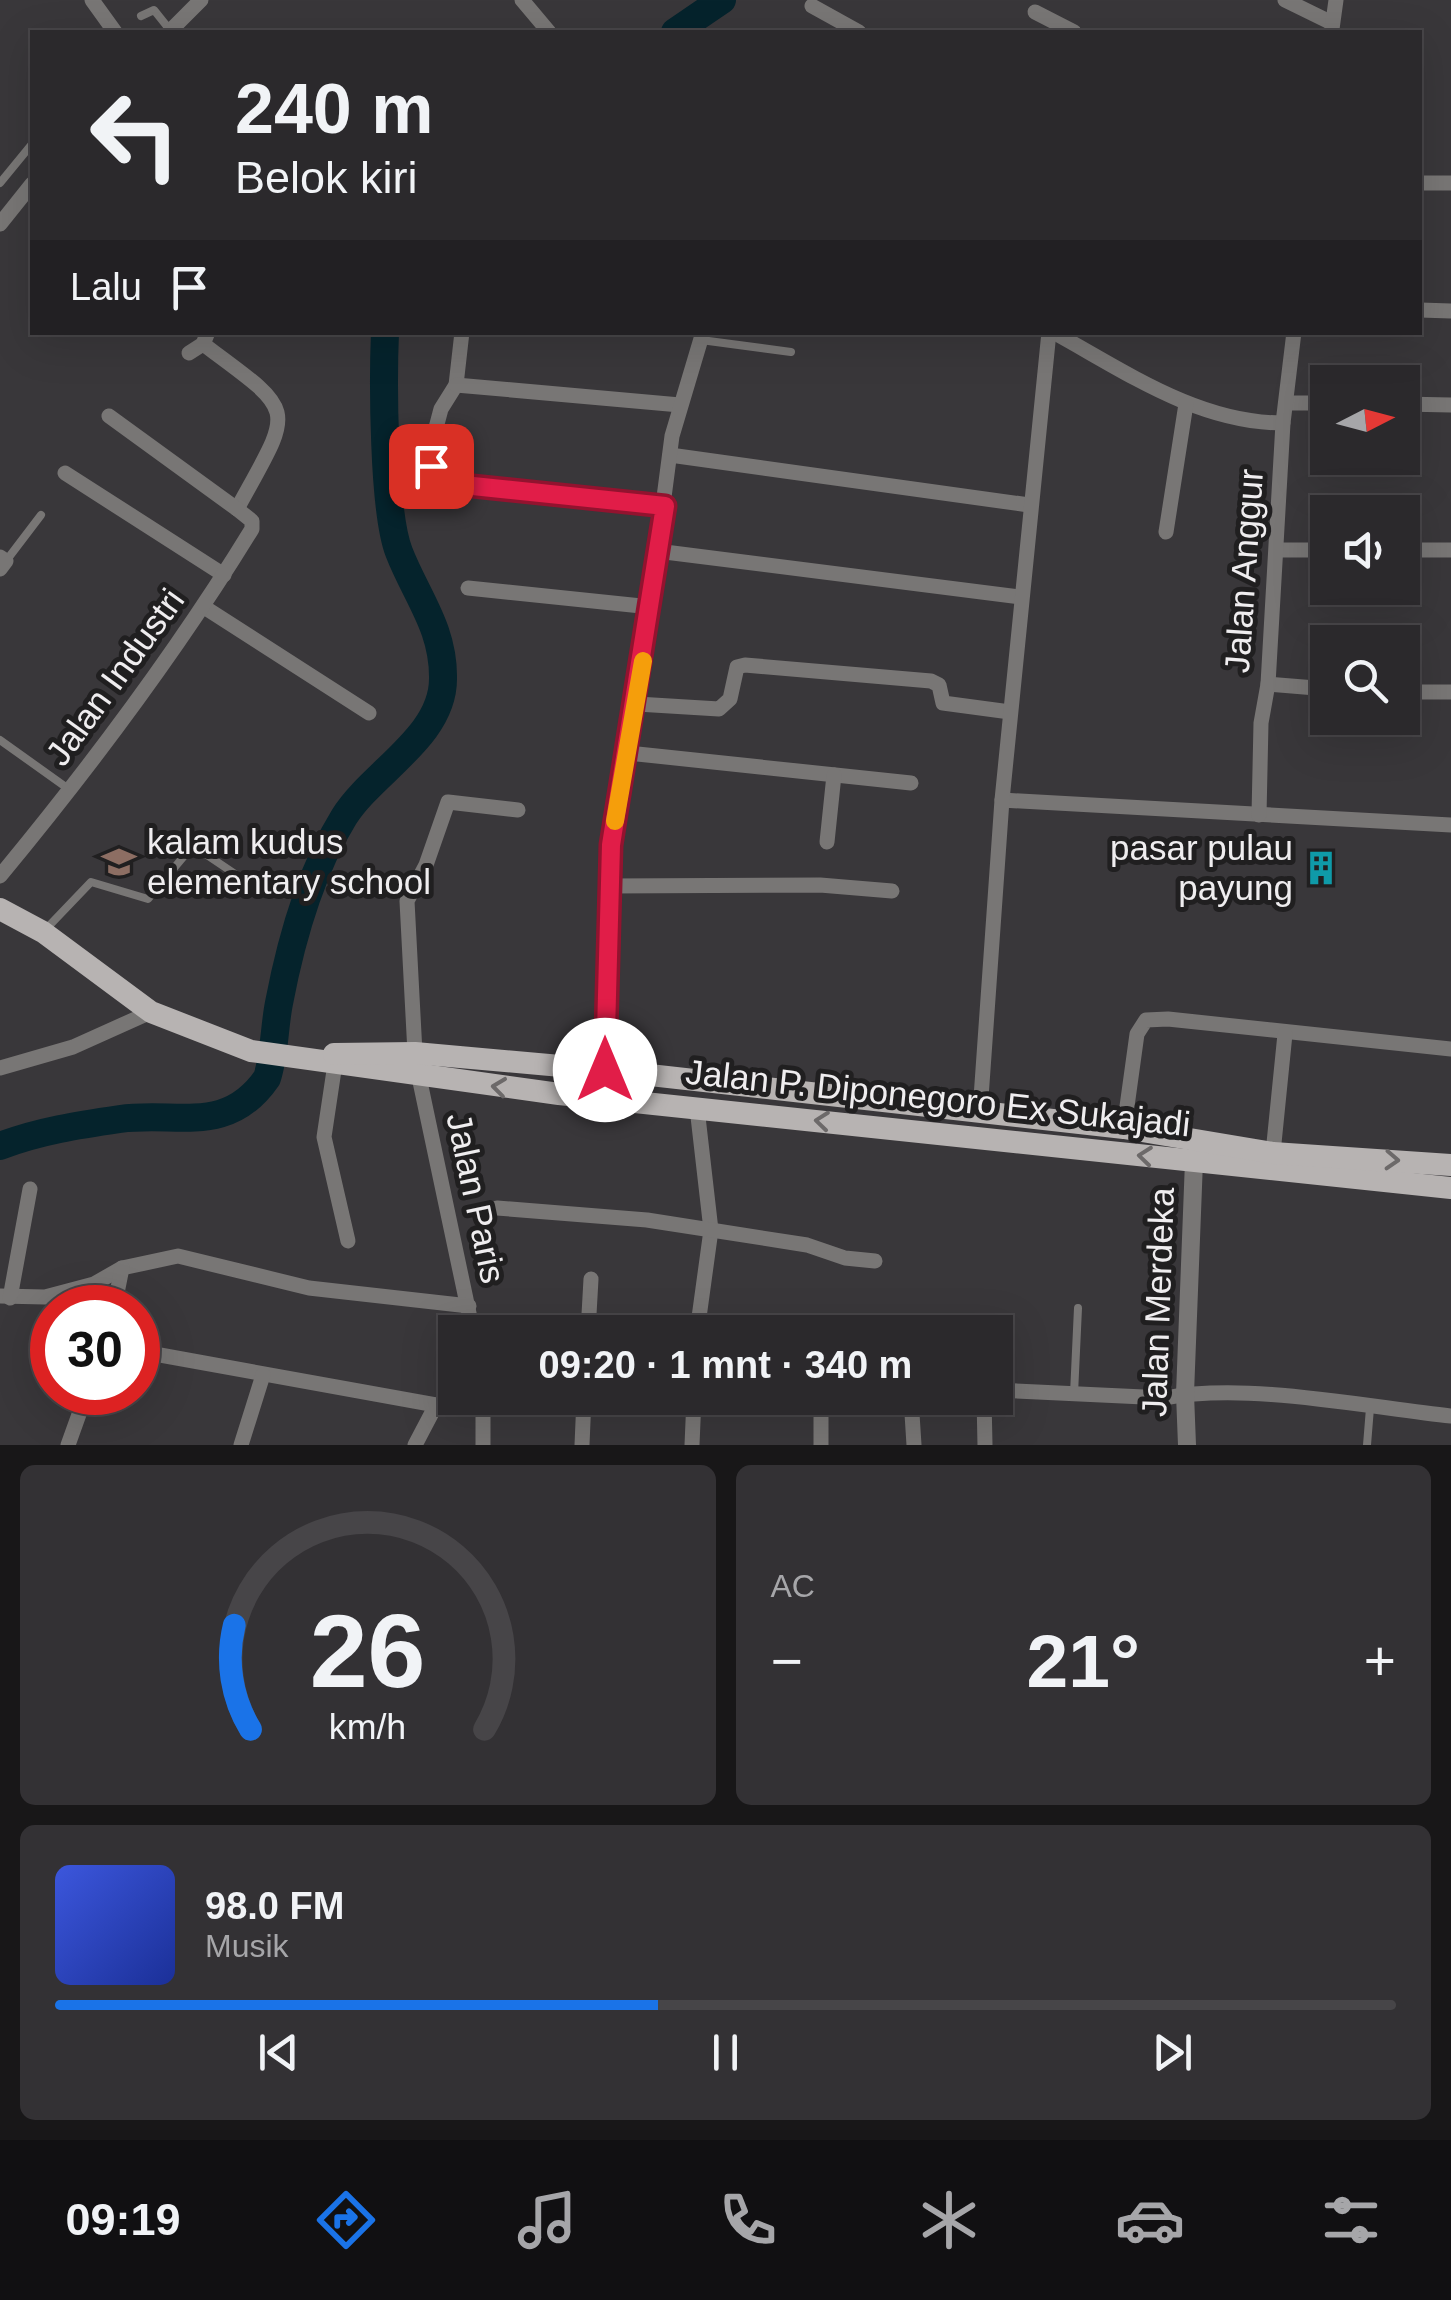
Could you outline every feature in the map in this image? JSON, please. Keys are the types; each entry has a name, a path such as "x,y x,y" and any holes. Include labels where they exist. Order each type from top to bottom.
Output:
{"main road":[{"path":"0,909 43,932 151,1012 251,1051 323,1058 415,1053 605,1070 1124,1128 1273,1153 1451,1165"},
{"name":"Jalan P. Diponegoro Ex Sukajadi","path":"323,1058 419,1077 1451,1188"},
{"path":"694,1080 696,1108"}],"street":[{"path":"92,0 114,30"},
{"path":"172,30 200,0"},
{"path":"522,0 547,30"},
{"path":"1285,0 1332,28 1336,0"},
{"path":"812,6 855,30"},
{"path":"1035,12 1070,30"},
{"path":"1422,183 1451,184"},
{"path":"2,219 30,186"},
{"path":"1422,310 1451,311"},
{"path":"462,335 456,385 437,420 431,466 437,482 665,506"},
{"path":"980,1112 1020,597 1051,335"},
{"path":"1057,335 1186,404 1241,420 1283,423"},
{"name":"Jalan Anggur","path":"1259,814 1261,724 1268,684 1283,423 1294,335"},
{"path":"605,1070 613,831 637,704 670,455 701,336"},
{"path":"108,416 236,509 274,441 278,409 269,393 200,343"},
{"path":"456,385 680,405"},
{"path":"1287,403 1310,403"},
{"path":"1166,532 1186,404"},
{"path":"1420,404 1451,404"},
{"path":"670,455 1030,505"},
{"path":"65,473 224,575"},
{"name":"Jalan Industri","path":"0,876 70,790 204,607 252,529 252,521 236,509"},
{"path":"1278,550 1310,550"},
{"path":"1420,550 1451,550"},
{"path":"658,551 1020,597"},
{"path":"468,588 651,607"},
{"path":"204,607 369,713"},
{"path":"637,704 720,709 730,699 737,667 745,665 930,681 939,686 943,703 1010,712"},
{"path":"1268,684 1310,688"},
{"path":"1420,692 1451,692"},
{"path":"628,754 911,783"},
{"path":"828,842 834,775"},
{"path":"1002,800 1451,825"},
{"path":"415,1053 407,902 426,866 441,814 448,802 518,810"},
{"path":"609,886 820,885 892,891"},
{"path":"0,1068 73,1047 151,1012"},
{"path":"1124,1128 1137,1034 1146,1020 1168,1019 1451,1049"},
{"path":"1273,1153 1285,1034"},
{"path":"323,1058 324,1136 348,1240"},
{"name":"Jalan Paris","path":"419,1077 471,1315"},
{"path":"696,1108 711,1230 699,1315"},
{"name":"Jalan Merdeka","path":"1188,1445 1184,1394 1194,1161"},
{"path":"30,1189 3,1298 45,1297 94,1284 122,1268 162,1256 201,1258 263,1279 470,1306"},
{"path":"497,1208 711,1230 875,1261"},
{"path":"119,1285 122,1268"},
{"path":"589,1315 591,1279"},
{"path":"160,1355 436,1406 415,1445"},
{"path":"241,1445 263,1375"},
{"path":"1013,1391 1166,1398 1184,1394 1282,1397 1451,1416"},
{"path":"68,1445 79,1415"},
{"path":"483,1415 483,1445"},
{"path":"582,1445 583,1415"},
{"path":"692,1445 693,1415"},
{"path":"821,1415 821,1445"},
{"path":"912,1415 914,1445"},
{"path":"984,1415 985,1445"}],"lane":[{"path":"141,16 154,10 169,30"},
{"path":"0,183 30,146"},
{"path":"701,336 791,352"},
{"path":"2,562 41,515"},
{"path":"0,740 70,790"},
{"path":"43,932 90,882 148,899 190,849 198,849 244,880"},
{"path":"1074,1394 1078,1308"},
{"path":"1367,1445 1370,1408"}],"waterway":[{"path":"678,30 722,0"},
{"path":"0,1146 44,1132 120,1119 218,1114 252,1096 267,1078 289,955 321,860 344,817 419,736 440,700 443,679 439,644 399,552 390,507 384,411 385,335"}],"slow traffic":[{"path":"615,821 643,661"}],"place":[{"name":"kalam kudus elementary school","path":"119,862"},
{"name":"pasar pulau payung","path":"1321,868"}],"route":[{"path":"431,466 432,478 437,482 665,506 637,704 611,845 604,964 605,1070"}]}
